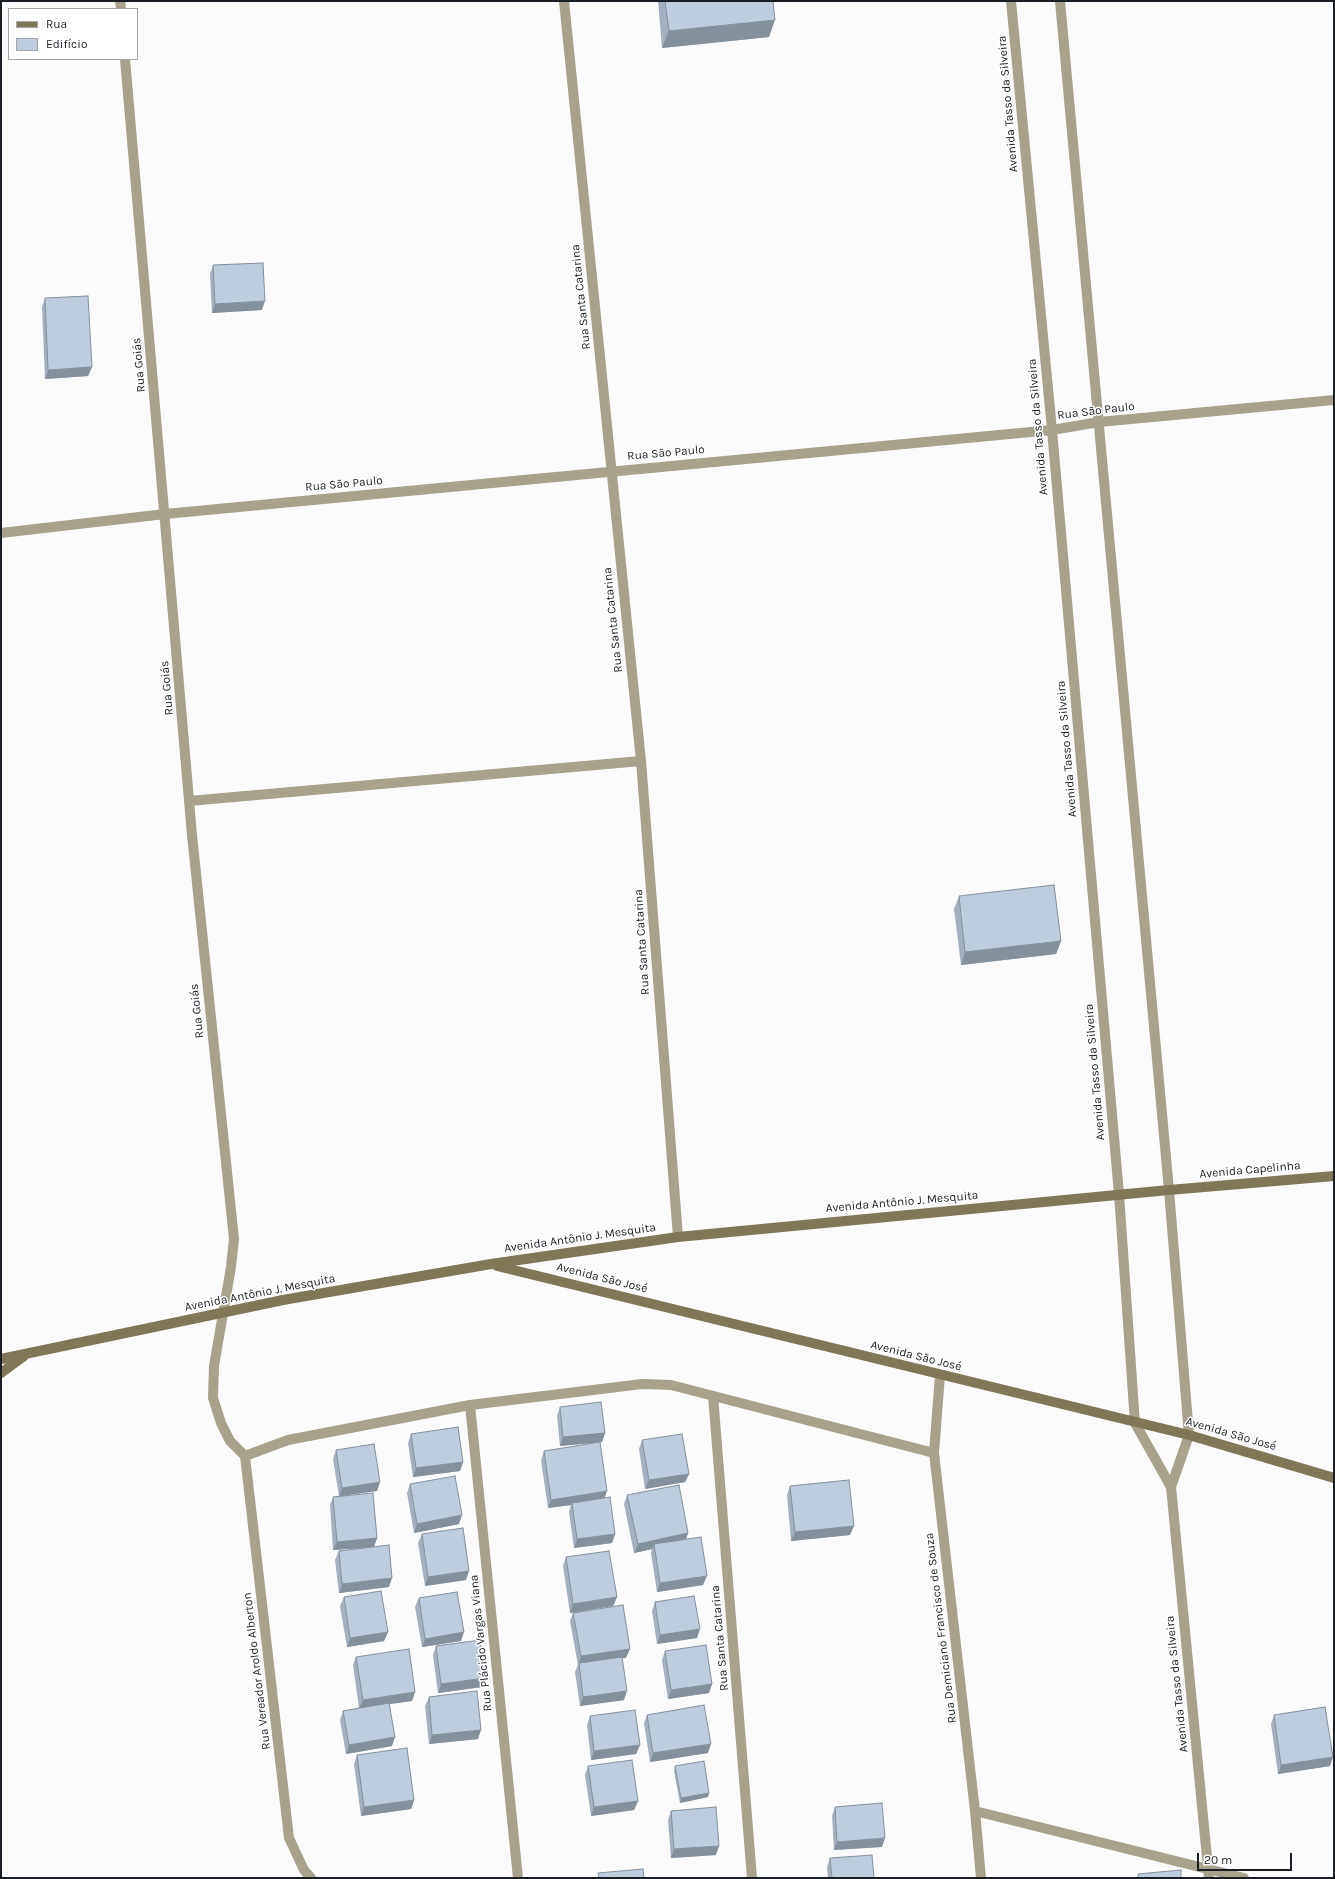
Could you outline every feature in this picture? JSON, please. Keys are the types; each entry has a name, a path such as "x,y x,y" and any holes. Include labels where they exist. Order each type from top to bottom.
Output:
{"main road":[{"name":"Avenida Capelinha","path":"1169,1190 1334,1176"},
{"name":"Avenida Antônio J. Mesquita","path":"1,1359 222,1314 283,1300 491,1264 678,1237 1169,1190"},
{"name":"Avenida São José","path":"491,1264 1189,1435 1334,1478"},
{"path":"1,1374 25,1354"}],"street":[{"name":"Rua Santa Catarina","path":"564,1 641,761 678,1237"},
{"name":"Avenida Tasso da Silveira","path":"1011,1 1052,430 1119,1194 1135,1423 1171,1487 1209,1874"},
{"name":"Avenida Tasso da Silveira","path":"1060,1 1169,1190 1189,1435 1171,1487"},
{"name":"Rua Goiás","path":"125,60 189,801 234,1239 231,1267 214,1366 213,1398 221,1423 230,1441 245,1456"},
{"name":"Rua São Paulo","path":"1,533 165,514 1052,430 1099,422 1334,400"},
{"path":"189,801 641,761"},
{"name":"Rua Demiciano Francisco de Souza","path":"940,1375 934,1453 975,1811 981,1878"},
{"path":"245,1456 288,1440 470,1405 642,1384 671,1385 934,1453"},
{"name":"Rua Santa Catarina","path":"713,1396 752,1878"},
{"name":"Rua Plácido Vargas Viana","path":"470,1405 518,1878"},
{"name":"Rua Vereador Aroldo Alberton","path":"245,1456 289,1838 304,1870 311,1878"},
{"path":"975,1811 1209,1874 1244,1878"}],"building":[{"path":"665,1 773,1 775,20 669,31"},
{"path":"263,263 265,301 215,304 213,265"},
{"path":"88,296 92,367 48,370 45,298"},
{"path":"1054,885 1061,941 965,952 959,896"},
{"path":"601,1402 605,1433 563,1437 560,1407"},
{"path":"458,1427 463,1462 416,1468 411,1434"},
{"path":"682,1434 689,1474 649,1480 642,1440"},
{"path":"600,1442 607,1491 551,1500 544,1451"},
{"path":"374,1444 380,1482 342,1488 336,1450"},
{"path":"455,1476 462,1515 417,1524 410,1484"},
{"path":"849,1480 854,1526 795,1532 790,1486"},
{"path":"679,1485 688,1533 638,1544 627,1495"},
{"path":"373,1493 377,1538 337,1542 333,1497"},
{"path":"610,1497 615,1534 577,1539 572,1503"},
{"path":"463,1528 469,1571 428,1577 422,1534"},
{"path":"701,1537 707,1576 660,1583 654,1544"},
{"path":"389,1545 392,1578 342,1584 339,1551"},
{"path":"609,1551 617,1597 573,1604 566,1557"},
{"path":"381,1591 388,1632 350,1638 344,1597"},
{"path":"457,1592 464,1632 425,1639 419,1598"},
{"path":"694,1596 700,1629 660,1635 655,1602"},
{"path":"623,1605 630,1649 581,1656 573,1613"},
{"path":"480,1640 485,1678 441,1684 436,1646"},
{"path":"706,1645 712,1684 671,1690 665,1651"},
{"path":"409,1649 415,1692 363,1700 356,1657"},
{"path":"622,1657 627,1691 583,1697 579,1663"},
{"path":"477,1691 481,1730 432,1735 429,1697"},
{"path":"389,1703 395,1737 349,1745 343,1711"},
{"path":"704,1705 711,1744 653,1753 647,1715"},
{"path":"1325,1707 1333,1757 1281,1765 1274,1715"},
{"path":"635,1710 640,1745 594,1751 590,1716"},
{"path":"407,1748 414,1800 364,1807 357,1755"},
{"path":"632,1760 638,1801 594,1807 588,1766"},
{"path":"704,1761 709,1793 681,1798 675,1766"},
{"path":"882,1803 885,1838 837,1842 835,1807"},
{"path":"716,1807 719,1846 674,1849 671,1811"},
{"path":"872,1855 874,1878 832,1878 830,1858"},
{"path":"643,1869 644,1878 599,1878 598,1873"},
{"path":"1181,1870 1181,1878 1138,1878 1138,1874"}]}
